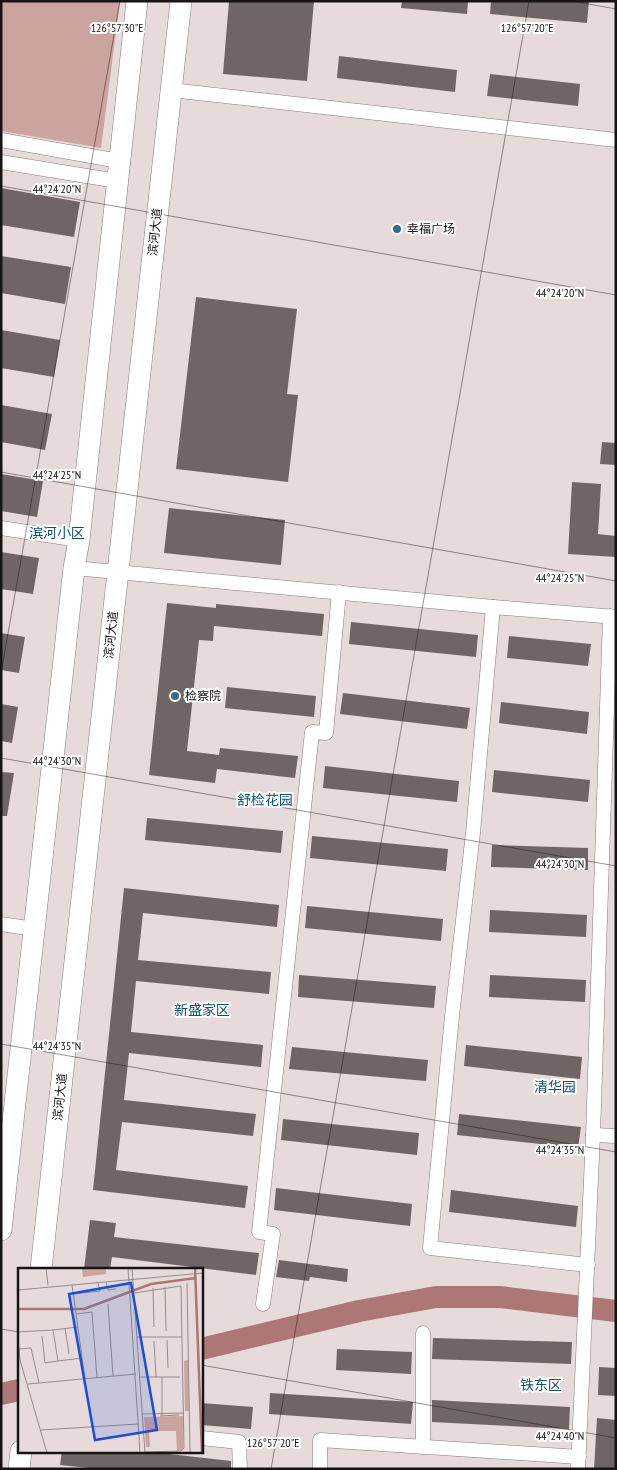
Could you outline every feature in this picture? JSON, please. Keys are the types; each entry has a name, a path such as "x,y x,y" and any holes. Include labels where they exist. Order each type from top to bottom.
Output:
{"main road":[{"path":"1,1230 74,568 79,540 137,1"},
{"name":"滨河大道","path":"41,1268 181,1"},
{"path":"19,1469 21,1452"}],"street":[{"path":"171,90 616,140"},
{"path":"1,140 118,171"},
{"path":"1,162 118,171"},
{"path":"1,528 79,540"},
{"path":"74,568 493,608 613,617 609,820 578,1463 423,1446 320,1440 320,1469"},
{"path":"263,1304 273,1234 259,1232 312,732 326,733 339,592"},
{"path":"493,608 473,833 452,1016 430,1248 588,1265"},
{"path":"1,924 34,929"},
{"path":"593,1135 616,1136"},
{"path":"423,1333 423,1446"},
{"path":"202,1438 239,1442 240,1469"}],"shaded area":[{"path":"1,1 120,1 101,148 1,131"}],"building":[{"path":"229,1 314,1 307,81 223,74"},
{"path":"402,1 468,1 467,14 401,8"},
{"path":"491,1 589,1 587,23 490,14"},
{"path":"339,56 457,70 455,92 337,78"},
{"path":"490,74 580,84 578,106 487,96"},
{"path":"1,188 80,202 74,237 1,225"},
{"path":"1,256 71,267 65,304 1,293"},
{"path":"196,297 297,309 287,394 298,395 288,482 176,469"},
{"path":"1,330 60,340 54,377 1,368"},
{"path":"1,405 52,414 45,450 1,442"},
{"path":"602,442 616,443 616,465 600,464"},
{"path":"1,474 43,481 37,517 1,511"},
{"path":"572,482 601,484 598,534 616,536 616,557 568,554"},
{"path":"169,508 285,520 281,565 164,553"},
{"path":"1,552 39,558 33,594 1,589"},
{"name":"检察院","path":"167,603 216,608 216,604 324,614 322,636 214,626 213,641 199,640 187,751 219,755 220,748 298,756 295,778 217,769 215,783 149,775"},
{"path":"351,622 478,635 476,657 349,644"},
{"path":"1,633 25,637 19,673 1,670"},
{"path":"509,636 591,644 588,666 507,658"},
{"path":"227,687 316,696 314,717 225,708"},
{"path":"343,693 470,708 467,729 340,714"},
{"path":"501,702 589,712 587,734 499,723"},
{"path":"1,704 18,707 12,743 1,741"},
{"path":"325,766 459,781 457,802 323,788"},
{"path":"494,770 590,780 588,802 492,792"},
{"path":"1,772 14,773 7,816 1,816"},
{"path":"147,818 283,831 281,853 145,840"},
{"path":"312,836 448,849 446,871 310,858"},
{"path":"492,845 588,848 588,870 491,867"},
{"path":"124,888 279,905 277,927 143,913 138,960 271,972 269,994 136,981 131,1032 263,1045 261,1067 129,1053 124,1100 256,1114 253,1136 122,1122 116,1170 248,1186 245,1208 93,1190"},
{"path":"307,906 443,919 441,941 305,928"},
{"path":"490,910 587,915 586,937 489,932"},
{"path":"299,975 436,986 434,1008 298,997"},
{"path":"490,975 586,980 585,1002 489,997"},
{"path":"466,1045 582,1057 580,1079 464,1066"},
{"path":"292,1047 428,1060 426,1081 289,1069"},
{"path":"459,1114 581,1127 578,1148 457,1135"},
{"path":"283,1119 419,1133 417,1155 281,1140"},
{"path":"276,1188 412,1204 410,1226 274,1210"},
{"path":"451,1190 578,1206 576,1227 449,1212"},
{"path":"90,1220 116,1223 114,1237 259,1253 256,1275 112,1257 110,1268 84,1268"},
{"path":"279,1260 348,1269 347,1282 310,1277 309,1281 276,1277"},
{"path":"433,1338 572,1342 571,1364 432,1359"},
{"path":"337,1349 412,1352 411,1374 336,1370"},
{"path":"599,1367 616,1368 616,1396 598,1395"},
{"path":"270,1393 413,1402 411,1424 269,1414"},
{"path":"432,1400 570,1407 569,1429 432,1422"},
{"path":"202,1403 253,1407 251,1429 202,1425"},
{"path":"597,1418 616,1420 616,1469 594,1469"},
{"path":"62,1452 152,1452 231,1461 231,1469 99,1469 60,1465"}],"waterway":[{"path":"202,1349 359,1311 436,1297 500,1297 616,1311"},
{"path":"1,1394 18,1390"}],"place":[{"name":"幸福广场","path":"397,229"},
{"name":"检察院","path":"175,696"}],"district":[{"name":"滨河小区","path":"57,533"},
{"name":"舒检花园","path":"265,800"},
{"name":"新盛家区","path":"202,1010"},
{"name":"清华园","path":"555,1087"},
{"name":"铁东区","path":"541,1385"}]}
